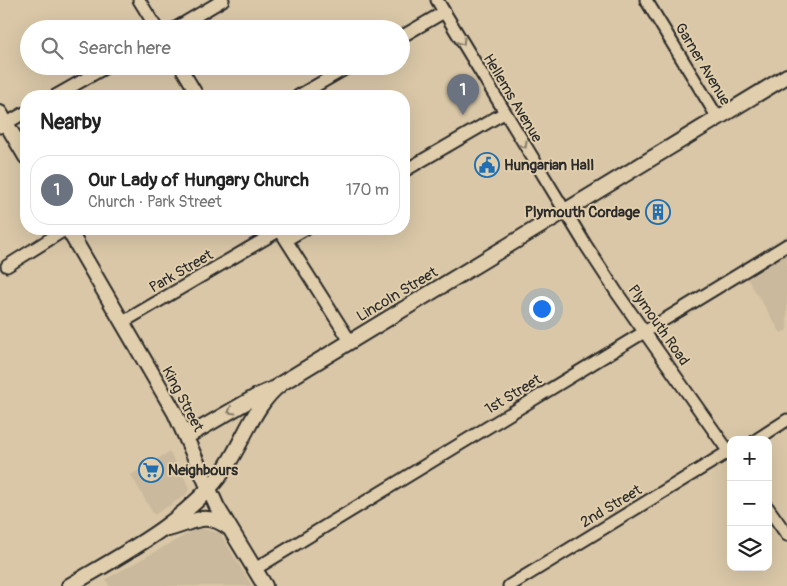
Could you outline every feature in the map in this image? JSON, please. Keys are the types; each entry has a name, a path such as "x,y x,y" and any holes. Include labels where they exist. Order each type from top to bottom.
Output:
{"main road":[{"name":"Lincoln Street","path":"69,586 160,531 184,514 222,474 264,402 274,389 787,76"},
{"path":"2,121 20,148"},
{"name":"King Street","path":"71,235 175,413 209,488 231,530 265,586"},
{"path":"186,437 257,396 274,389"},
{"path":"160,531 203,518 217,520 231,530"}],"street":[{"path":"139,0 151,20"},
{"path":"189,20 223,0"},
{"name":"Hellems Avenue","path":"437,0 565,211"},
{"name":"Garner Avenue","path":"646,0 718,118"},
{"path":"410,32 444,12"},
{"path":"65,90 92,75"},
{"path":"185,75 194,90"},
{"path":"308,90 334,75"},
{"path":"410,168 504,113"},
{"path":"2,121 20,114"},
{"name":"Plymouth Road","path":"565,211 617,292 727,449"},
{"path":"6,266 57,235"},
{"name":"Park Street","path":"123,322 278,235"},
{"path":"283,235 350,342"},
{"name":"1st Street","path":"255,570 787,245"},
{"path":"762,436 787,420"},
{"name":"2nd Street","path":"509,586 727,455"},
{"path":"772,514 787,535"}],"shaded area":[{"path":"787,235 787,330 781,333 739,265"},
{"path":"169,452 189,490 186,495 154,515 131,475"},
{"path":"198,528 220,533 252,586 109,586 106,579"}],"place":[{"name":"Our Lady of Hungary Church","path":"463,115"},
{"name":"Hungarian Hall","path":"487,165"},
{"name":"Plymouth Cordage","path":"658,212"},
{"name":"Neighbours","path":"151,470"}]}
